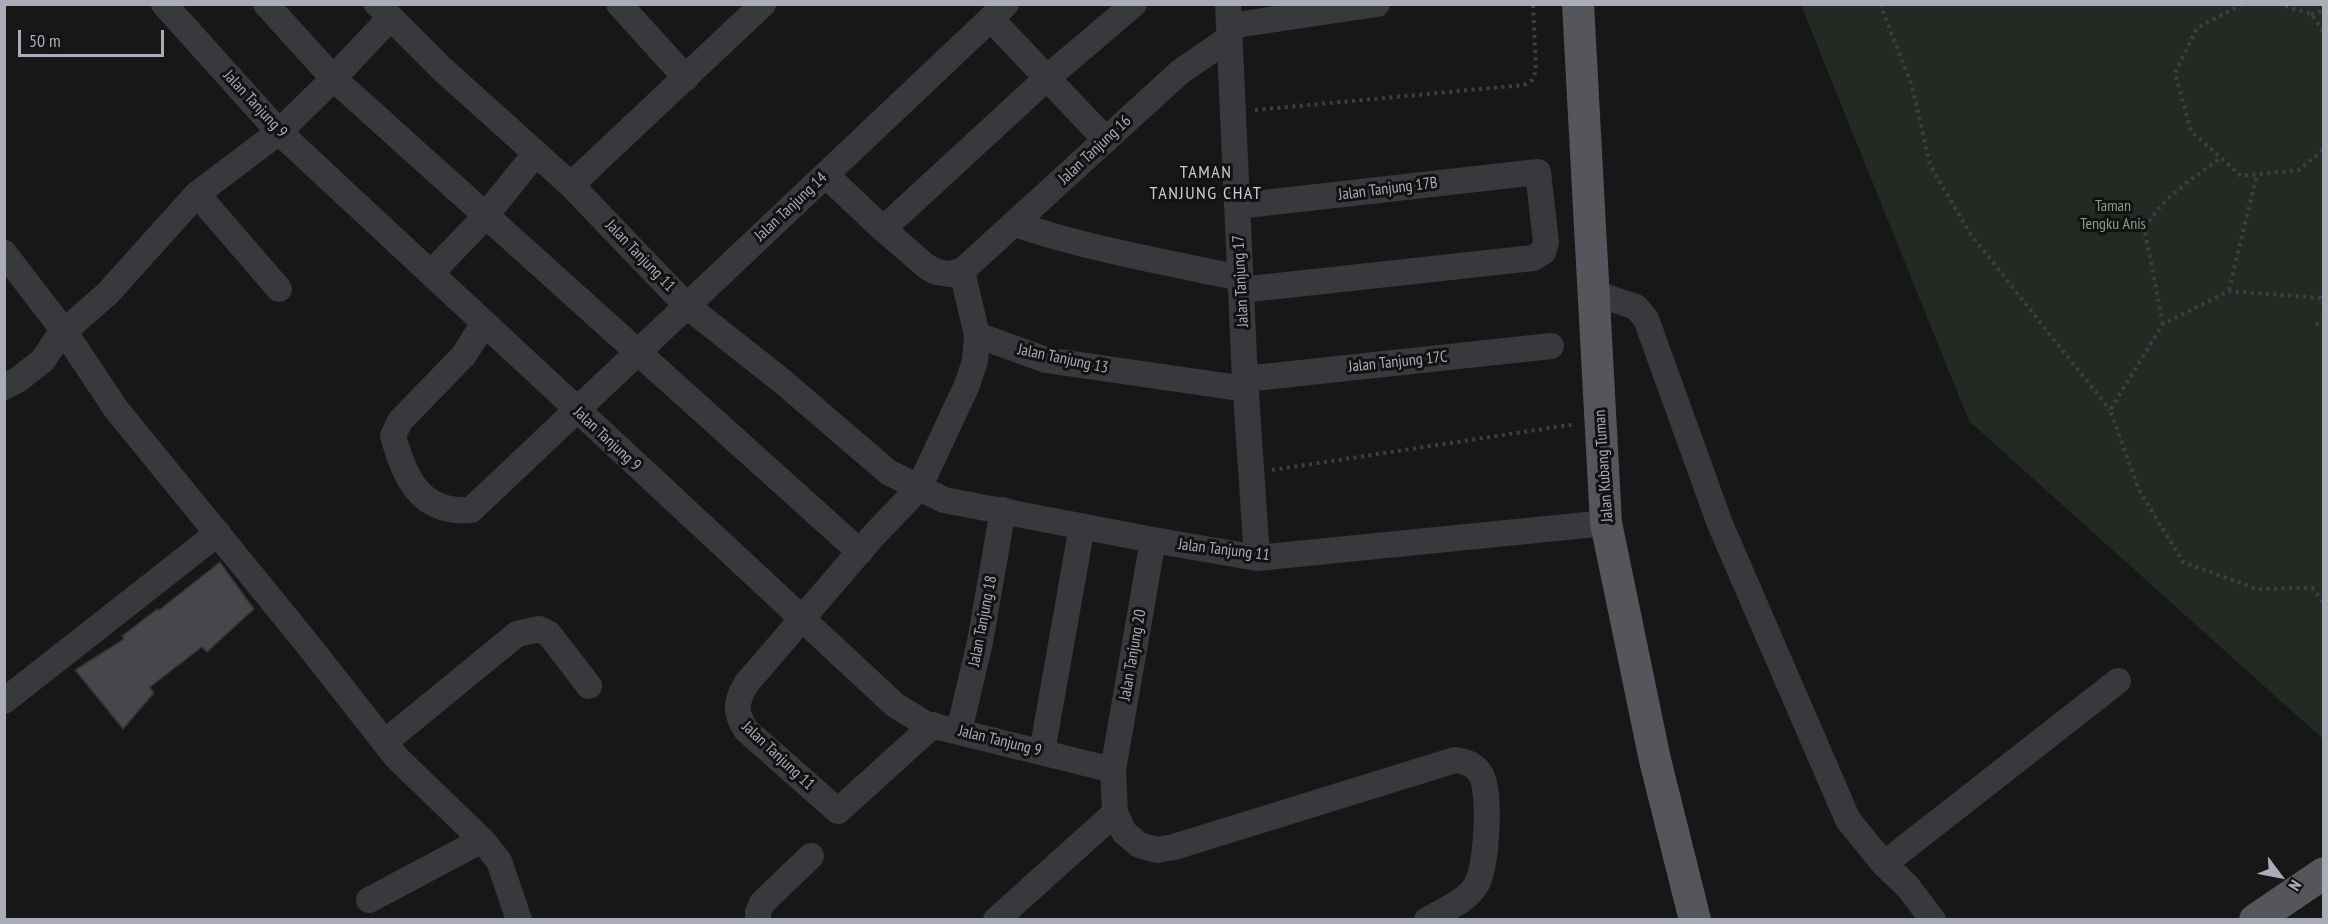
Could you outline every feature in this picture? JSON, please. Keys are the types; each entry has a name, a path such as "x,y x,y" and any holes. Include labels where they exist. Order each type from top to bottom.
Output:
{"main road":[{"name":"Jalan Kubang Tuman","path":"1578,4 1606,523 1655,760 1695,920"},
{"path":"2255,920 2324,873"}],"street":[{"name":"Jalan Tanjung 9","path":"164,4 279,132 895,705 926,724 1113,770"},
{"path":"266,4 333,78 860,552"},
{"path":"619,4 686,78"},
{"path":"570,184 763,4"},
{"path":"883,230 1047,78 1134,4"},
{"path":"1229,21 1377,4"},
{"path":"4,387 19,379 43,360 64,331 108,293 197,194 279,132 333,78 383,11"},
{"name":"Jalan Tanjung 11","path":"383,11 570,184 687,306 782,381 888,472 944,500 1257,558 1606,523"},
{"path":"999,12 1047,78 1106,140"},
{"name":"Jalan Tanjung 14","path":"483,322 465,356 400,421 393,436 406,473 417,492 436,506 455,512 471,510 999,12"},
{"name":"Jalan Tanjung 17","path":"1229,21 1246,384 1257,558"},
{"name":"Jalan Tanjung 16","path":"962,271 1180,72 1226,41 1229,21"},
{"path":"431,273 485,216 536,153"},
{"name":"Jalan Tanjung 17B","path":"1237,206 1538,172 1546,242 1543,252 1538,256 1241,284"},
{"path":"826,175 883,230 927,267 949,274 962,271 977,335 975,361 967,385 920,488"},
{"path":"197,194 279,289"},
{"path":"1015,224 1052,237 1241,284"},
{"path":"4,254 64,331 116,408 397,758 482,840 499,861 519,920"},
{"path":"1593,293 1636,307 1646,319 1720,524 1848,819 1884,864 1908,887 1933,920"},
{"name":"Jalan Tanjung 13","path":"977,335 1046,360 1246,384"},
{"name":"Jalan Tanjung 17C","path":"1246,384 1551,346"},
{"name":"Jalan Tanjung 11","path":"920,488 860,552 746,684 737,705 739,718 746,730 838,811 933,725"},
{"name":"Jalan Tanjung 18","path":"959,731 980,642 1003,510"},
{"path":"1042,752 1082,526"},
{"path":"4,701 218,533"},
{"name":"Jalan Tanjung 20","path":"1115,813 1113,770 1153,540"},
{"path":"385,742 517,633 539,629 549,634 589,686"},
{"path":"1884,864 2118,681"},
{"path":"996,920 1115,813 1124,832 1139,845 1157,850 1174,847 1455,760 1471,763 1482,777 1487,820 1482,870 1476,885 1464,898 1427,920"},
{"path":"369,900 482,840"},
{"path":"758,920 758,912 762,903 812,856"}],"path":[{"path":"1233,112 1524,85 1532,80 1536,71 1533,4"},
{"path":"1880,4 1912,86 1930,165 1971,235 2110,410 2139,490 2183,562 2257,589 2312,588 2324,603"},
{"path":"2242,4 2197,28 2175,73 2191,131 2241,176 2299,170 2324,149"},
{"path":"2278,4 2310,14 2324,11"},
{"path":"2310,14 2324,33"},
{"path":"2163,324 2145,232 2148,222 2180,190 2220,158"},
{"path":"2229,291 2257,174"},
{"path":"2110,410 2163,324 2229,291 2321,298 2324,305"},
{"path":"2316,325 2324,319"},
{"path":"1251,473 1562,425 1601,423"}],"green space":[{"name":"Taman Tengku Anis","path":"1801,5 2323,5 2323,739 1969,421"}],"building":[{"path":"220,562 254,609 207,652 202,647 150,687 154,693 123,729 75,670 124,639 122,636"}],"district":[{"name":"TAMAN TANJUNG CHAT","path":"1206,183"}]}
